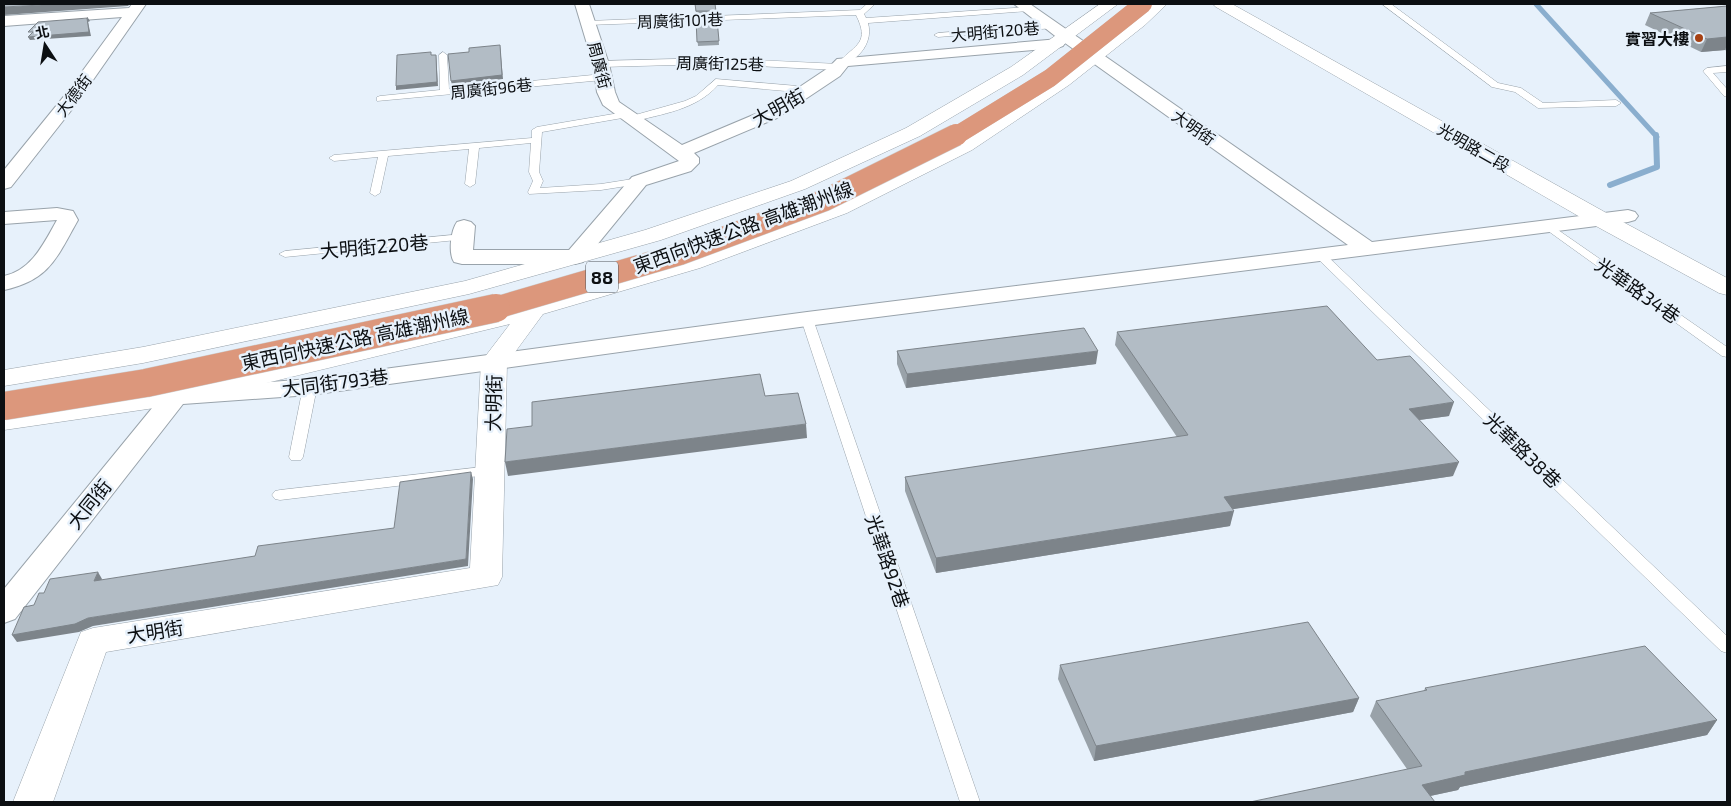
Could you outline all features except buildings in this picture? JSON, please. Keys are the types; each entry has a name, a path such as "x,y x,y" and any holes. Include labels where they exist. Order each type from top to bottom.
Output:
{"highway":[{"name":"東西向快速公路 高雄潮州線","path":"4,388 153,363 474,297 662,241 806,189 924,135 1030,74 1121,4"},
{"name":"東西向快速公路 高雄潮州線","path":"4,406 146,383 483,312 680,254 825,200 948,142 1050,78 1144,4"}],"main road":[{"path":"4,378 143,355 469,287 653,234 798,185 913,132 1017,71 1058,35 1110,4"},
{"path":"4,421 175,397 488,323 692,263 839,208 965,146 1063,80 1139,22 1159,4"},
{"name":"光明路二段","path":"1221,4 1602,220 1727,288"},
{"name":"光明路二段","path":"1248,4 1628,216 1727,269"},
{"name":"大明街","path":"33,802 93,641 486,577 494,362 575,257"}],"street":[{"name":"周廣街","path":"582,4 602,70 606,92 612,105 680,152"},
{"name":"大明街","path":"1025,6 1058,35 1094,57 1368,249"},
{"path":"4,21 136,8"},
{"name":"大德街","path":"4,183 71,99 136,8"},
{"path":"841,64 1058,35"},
{"name":"大明街","path":"680,152 771,114 809,90 841,64"},
{"path":"639,181 684,168 689,163 689,158 680,152"},
{"name":"大明街","path":"575,257 639,181"},
{"path":"4,218 57,214 66,215 68,220 36,271 16,281 4,283"},
{"name":"大同街793巷","path":"175,397 310,387 807,319 1628,216"},
{"name":"大明街220巷","path":"463,232 462,257 575,257"},
{"name":"大同街","path":"4,611 175,397"}],"lane":[{"path":"841,64 862,48 867,35 863,16 870,4"},
{"path":"1386,4 1495,85 1518,90 1541,106 1616,103"},
{"name":"周廣街101巷","path":"588,23 863,16 1025,6"},
{"name":"大明街120巷","path":"938,35 1058,35"},
{"path":"443,55 445,93"},
{"name":"周廣街125巷","path":"602,70 712,61 841,64"},
{"path":"1727,69 1707,71 1727,94"},
{"name":"周廣街96巷","path":"380,99 445,93 602,70"},
{"path":"639,181 601,188 533,192 538,181 534,172 537,130 628,117 681,106 701,97 711,90 716,82 809,90"},
{"path":"334,158 537,140"},
{"path":"470,184 474,145"},
{"path":"375,193 384,153"},
{"name":"光華路34巷","path":"1548,226 1727,353"},
{"name":"大明街220巷","path":"285,254 463,232"},
{"name":"光華路38巷","path":"1319,254 1727,646"},
{"name":"光華路92巷","path":"807,319 970,802"},
{"path":"296,457 310,387"},
{"path":"280,495 491,470"}],"waterway":[{"path":"1536,4 1656,136"},
{"path":"1610,185 1657,167 1656,136"}],"place":[{"name":"實習大樓","path":"1699,38"}]}
